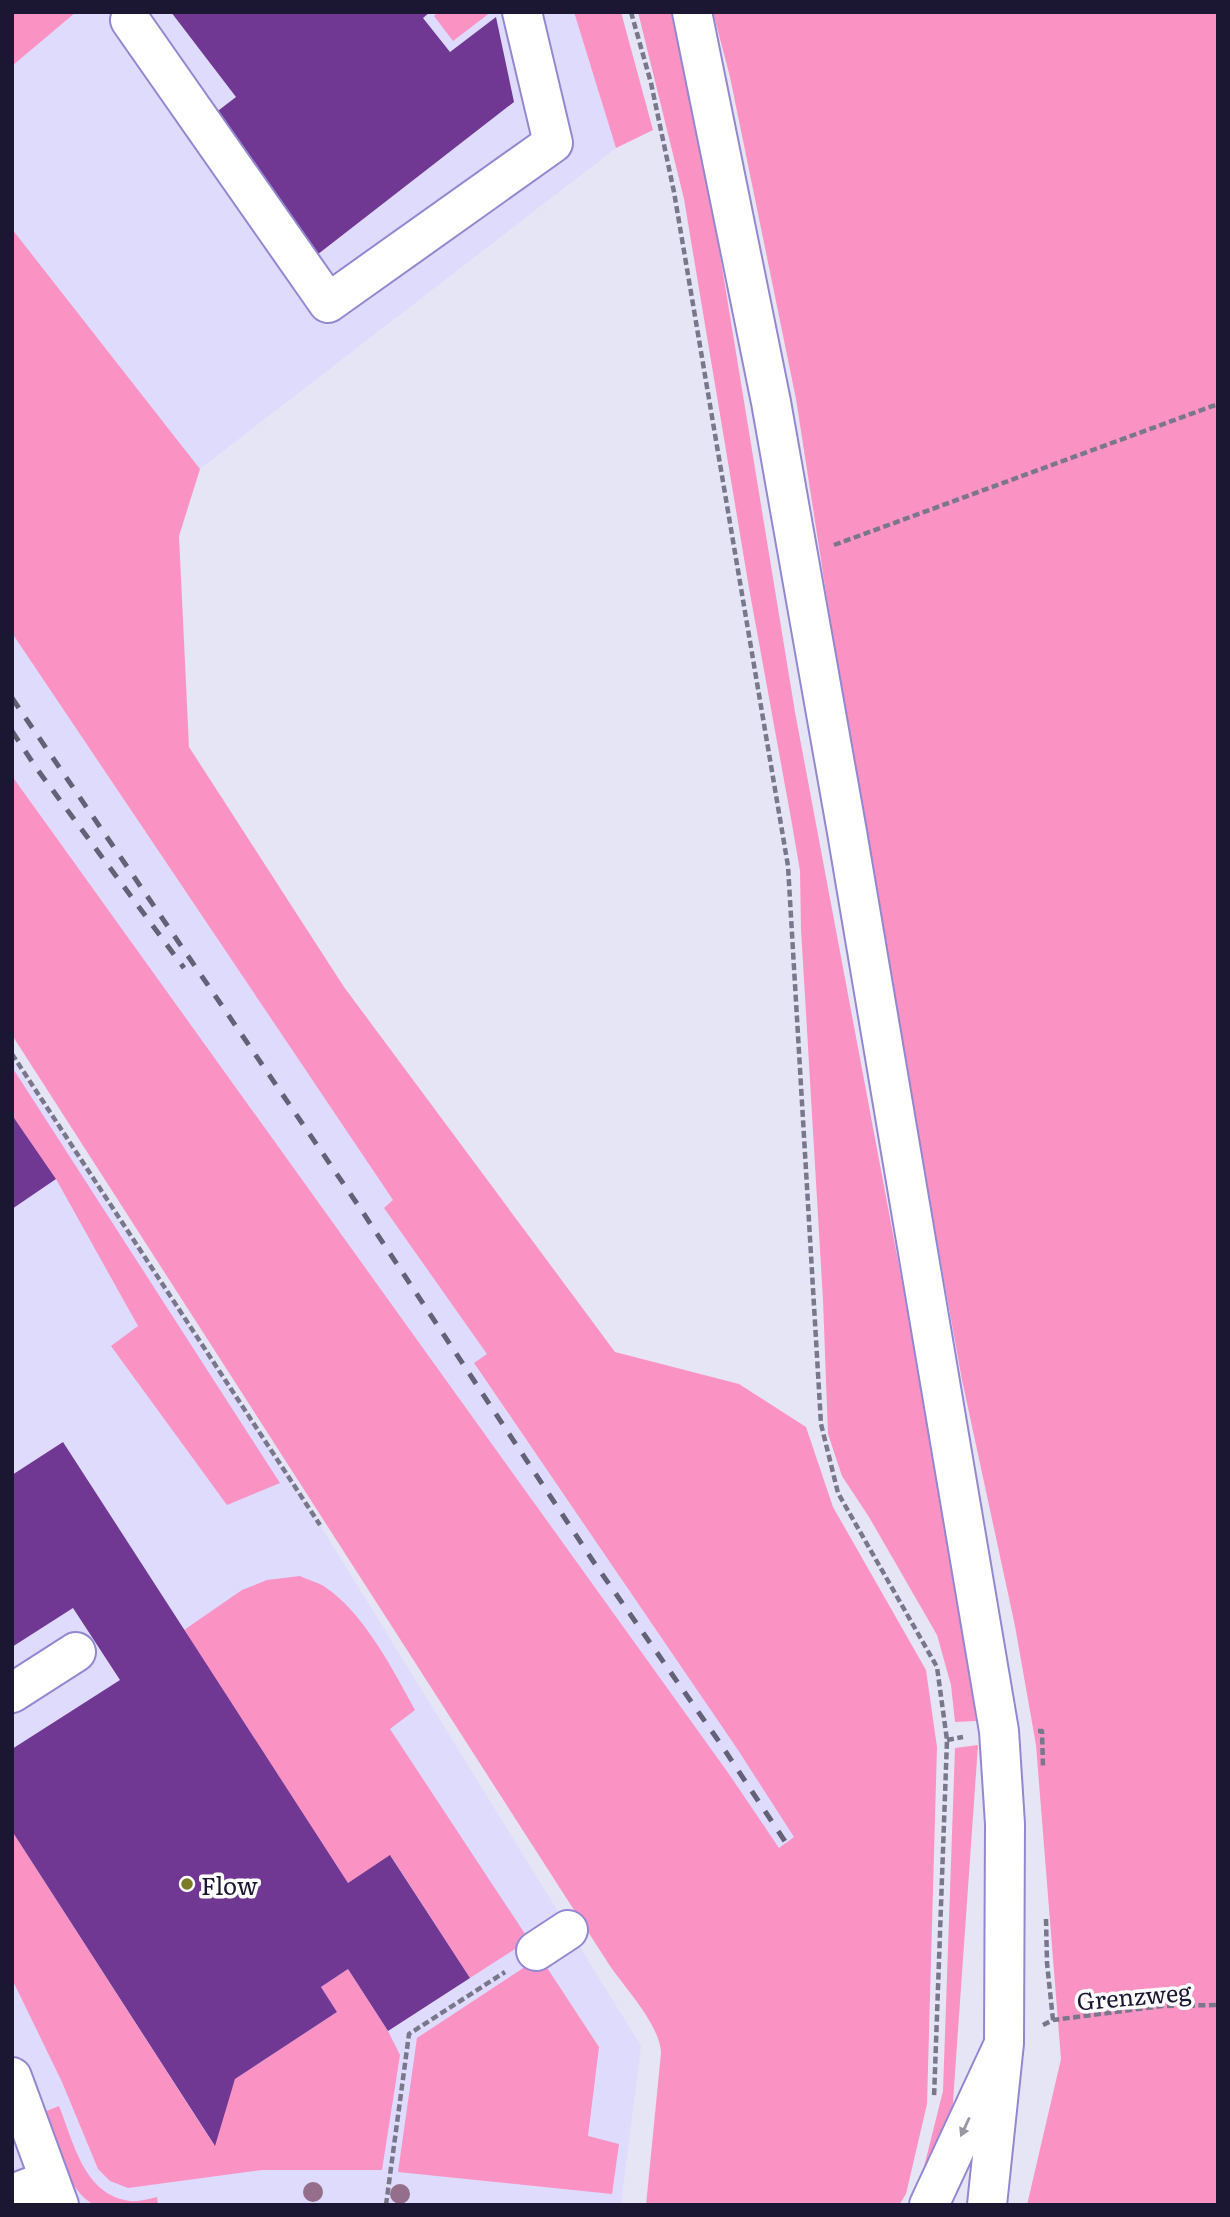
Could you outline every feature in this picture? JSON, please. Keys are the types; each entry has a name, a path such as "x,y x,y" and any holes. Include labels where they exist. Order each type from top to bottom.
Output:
{"main road":[{"path":"130,20 328,303 553,142 522,12"},
{"path":"692,12 776,428 999,1731 1005,1824 1004,2043 987,2205"},
{"path":"12,1693 76,1652"},
{"path":"536,1951 568,1930"},
{"path":"929,2205 1004,2043"},
{"path":"12,2077 54,2192 12,2194"}],"path":[{"path":"631,12 651,83 674,192 788,866 821,1424 838,1493 937,1667 947,1740 936,2090 932,2104"},
{"path":"855,537 1218,404"},
{"path":"12,1054 320,1525"},
{"path":"386,2205 409,2034 536,1951"},
{"name":"Grenzweg","path":"1053,2020 1161,2006 1218,2005"}],"shaded area":[{"path":"12,12 574,12 616,148 200,469 12,229"},
{"path":"12,12 76,12 12,66"},
{"path":"438,12 491,12 453,41 434,16"},
{"path":"574,12 621,12 653,130 616,148"},
{"path":"638,12 671,12 708,182 795,712 963,1607 976,1721 955,1722 951,1685 937,1635 869,1517 842,1476 828,1434 800,871 749,588 684,199"},
{"path":"713,12 1218,12 1218,2205 1027,2205 1061,2059 1036,1745 1015,1626 962,1380 864,837 796,399 730,77"},
{"path":"12,229 200,469 179,536 189,747 344,987 615,1352 739,1384 806,1427 833,1507 926,1670 937,1747 927,2104 906,2194 899,2205 646,2205 661,2053 649,2019 610,1966 12,1035 12,776 729,1774 779,1848 794,1837 738,1750 474,1363 487,1354 384,1208 393,1200 12,633"},
{"path":"12,633 393,1200 384,1208 488,1354 474,1364 795,1837 779,1848 729,1774 12,776"},
{"path":"12,1059 320,1525 641,2046 621,2205 12,2205"},
{"path":"12,1067 280,1483 227,1505 111,1346 138,1326 56,1179 12,1115"},
{"path":"300,1576 322,1585 339,1598 376,1643 415,1710 390,1729 529,1940 470,1978 391,1856 348,1883 184,1630 242,1590 267,1580"},
{"path":"978,1745 952,2116 915,2203 943,2091 955,1748"},
{"path":"12,1831 214,2145 235,2079 337,2012 321,1987 348,1969 388,2031 400,2055 382,2170 262,2170 128,2188 110,2181 98,2169 62,2082 12,1979"},
{"path":"540,1957 599,2047 588,2136 619,2144 612,2194 398,2172 417,2038"},
{"path":"59,2106 83,2165 102,2189 114,2197 130,2201 157,2197 158,2205 104,2206 87,2200 62,2166 39,2114"}],"building":[{"path":"171,12 430,12 423,18 450,52 496,17 514,102 313,258 206,120 236,97"},
{"path":"12,1115 56,1179 12,1209"},
{"path":"63,1442 348,1883 390,1855 470,1978 388,2031 348,1969 321,1987 337,2012 235,2079 215,2146 12,1831 12,1749 120,1680 73,1608 12,1647 12,1475"}],"railway":[{"path":"12,698 360,1208 593,1561 786,1843"},
{"path":"12,731 184,968"}],"place":[{"name":"Flow","path":"187,1884"}]}
